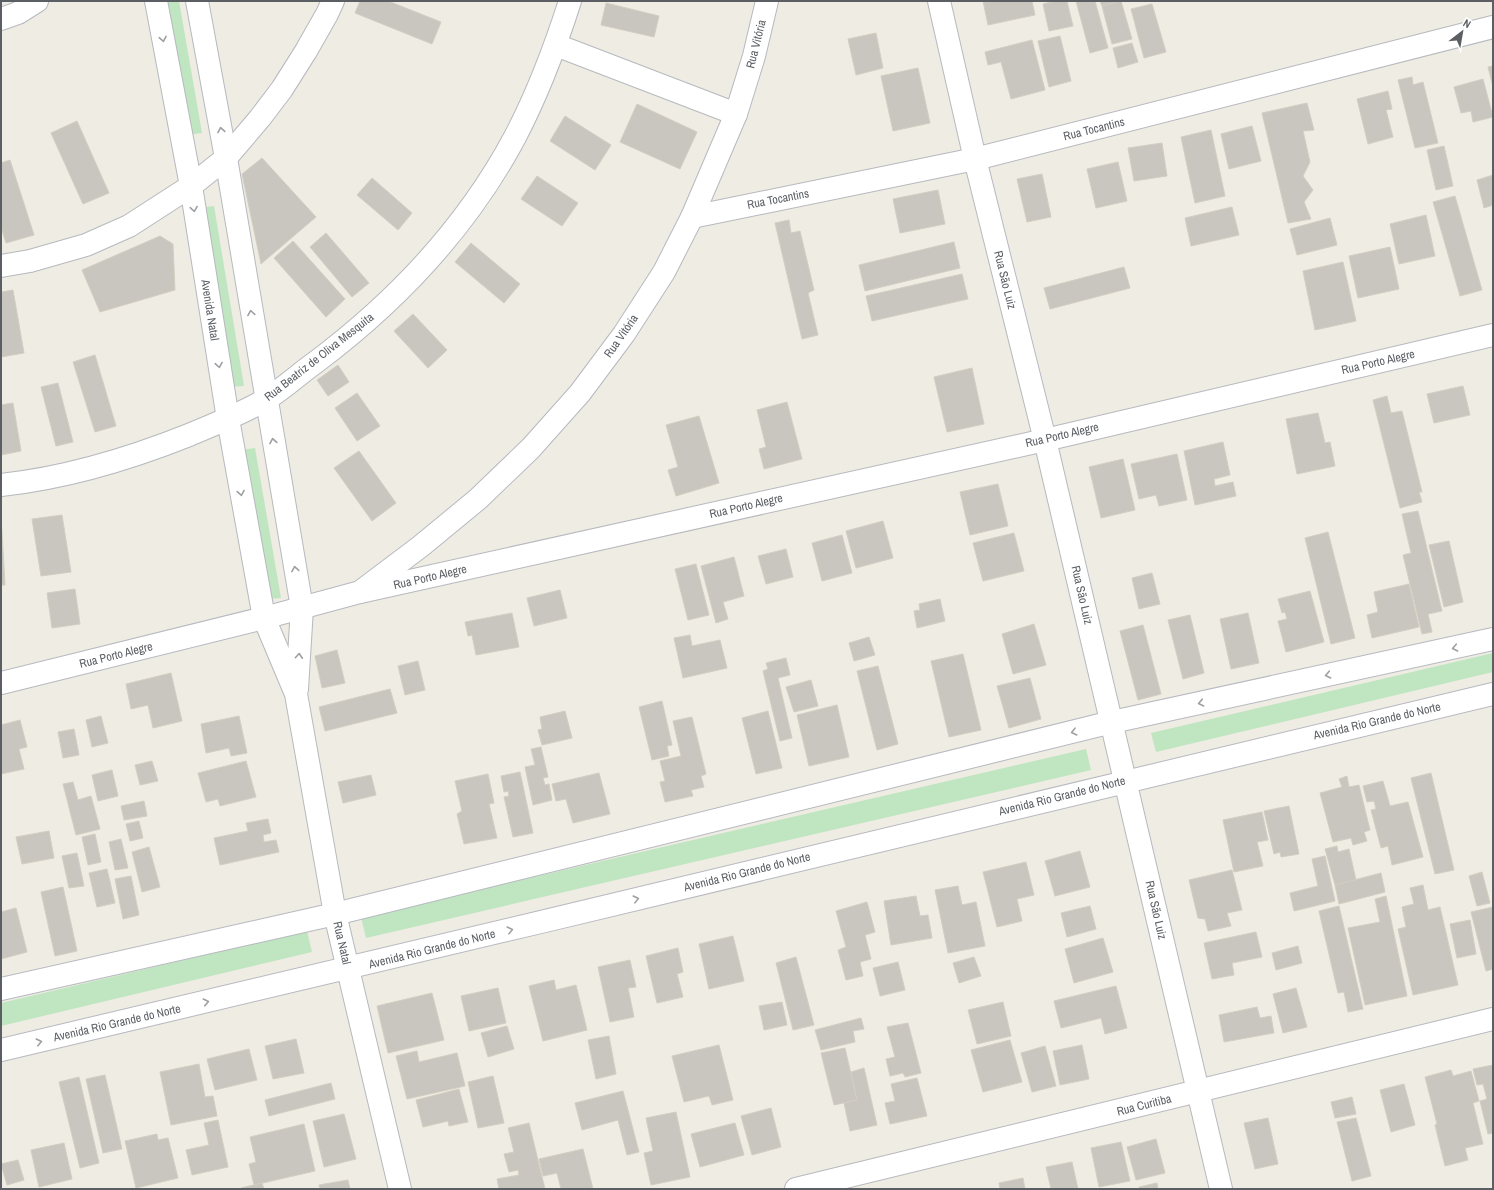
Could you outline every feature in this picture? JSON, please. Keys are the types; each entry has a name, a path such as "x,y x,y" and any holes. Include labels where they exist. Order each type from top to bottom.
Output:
{"street":[{"path":"1,19 18,13 37,1"},
{"name":"Avenida Natal","path":"156,1 190,186 228,419 264,618"},
{"path":"197,1 226,158 302,608"},
{"path":"1,266 30,261 86,245 130,226 190,186 226,158 282,89 309,45 333,1"},
{"name":"Rua Beatriz de Oliva Mesquita","path":"1,484 67,474 119,460 171,442 228,419 266,399 350,336 389,302 425,264 488,183 514,138 537,92 556,44 570,1"},
{"name":"Rua Vitória","path":"360,592 421,546 478,499 531,448 580,393 624,334 660,278 692,216 736,114 754,56 767,1"},
{"name":"Rua São Luiz","path":"939,1 975,159 1045,440 1126,780 1221,1189"},
{"name":"Rua Tocantins","path":"692,216 975,159 1493,27"},
{"path":"556,44 736,114"},
{"name":"Rua Porto Alegre","path":"3,682 264,618 360,592 1045,440 1493,335"},
{"name":"Rua Natal","path":"296,694 302,608"},
{"name":"Rua Natal","path":"264,618 296,694 335,914 400,1189"},
{"path":"1,989 335,914 1112,722 1493,640"},
{"name":"Avenida Rio Grande do Norte","path":"1,1050 348,969 1126,780 1493,694"},
{"name":"Rua Curitiba","path":"796,1189 1493,1019"}],"green space":[{"path":"164,1 179,1 202,133 187,135"},
{"path":"214,206 244,386 229,387 198,208"},
{"path":"255,448 281,598 267,599 240,450"},
{"path":"1493,653 1493,672 1156,752 1151,733"},
{"path":"1086,749 1091,770 366,938 361,917"},
{"path":"307,931 312,952 1,1026 1,1003"}],"building":[{"path":"360,1 388,1 441,22 432,44 355,13"},
{"path":"983,1 1032,1 1035,15 988,25"},
{"path":"1055,1 1067,1 1073,26 1049,31 1043,4"},
{"path":"1076,1 1095,1 1108,48 1090,53"},
{"path":"1100,1 1117,1 1117,2 1102,6"},
{"path":"1121,1 1132,39 1112,44 1102,6"},
{"path":"606,3 659,16 654,37 601,25"},
{"path":"1152,4 1166,52 1144,58 1131,9"},
{"path":"876,33 883,68 856,75 848,39"},
{"path":"1060,36 1071,81 1049,87 1038,41"},
{"path":"1032,40 1045,90 1011,99 1001,62 988,65 985,52"},
{"path":"1132,43 1138,62 1118,68 1113,48"},
{"path":"1493,66 1493,87 1488,67"},
{"path":"918,68 930,123 893,131 881,76"},
{"path":"1412,77 1413,85 1423,82 1438,143 1415,148 1398,80"},
{"path":"1483,79 1493,117 1473,122 1471,111 1461,113 1454,87"},
{"path":"1388,91 1392,109 1386,110 1393,137 1368,144 1357,99"},
{"path":"1307,103 1314,130 1303,131 1310,162 1303,176 1313,190 1304,202 1311,219 1288,223 1262,113"},
{"path":"637,104 697,132 680,169 620,142"},
{"path":"565,116 611,145 595,170 550,141"},
{"path":"77,121 109,193 83,204 51,133"},
{"path":"1252,126 1261,161 1229,169 1221,134"},
{"path":"1211,130 1225,196 1195,203 1181,137"},
{"path":"1162,143 1167,176 1134,181 1128,148"},
{"path":"1444,146 1453,186 1436,190 1427,150"},
{"path":"262,158 316,217 261,264 242,174"},
{"path":"10,160 34,235 6,243 1,227 1,163"},
{"path":"1118,162 1127,201 1096,208 1087,169"},
{"path":"1042,174 1051,217 1027,222 1017,179"},
{"path":"1493,175 1493,205 1484,208 1477,180"},
{"path":"537,176 578,203 562,226 521,199"},
{"path":"372,178 412,213 398,230 357,195"},
{"path":"938,190 945,224 900,233 893,199"},
{"path":"1455,196 1482,290 1460,296 1433,202"},
{"path":"1232,207 1239,235 1191,246 1185,218"},
{"path":"1426,215 1435,256 1399,264 1390,224"},
{"path":"1330,218 1337,245 1297,255 1290,229"},
{"path":"789,220 791,233 800,231 814,290 808,293 818,335 802,339 775,223"},
{"path":"326,233 369,283 352,297 310,247"},
{"path":"160,236 173,244 175,290 100,312 82,270"},
{"path":"293,241 345,299 326,317 274,258"},
{"path":"954,242 960,268 865,291 859,265"},
{"path":"471,243 520,284 504,303 455,262"},
{"path":"1390,247 1399,289 1358,298 1349,256"},
{"path":"1343,262 1356,321 1315,330 1303,271"},
{"path":"1124,267 1130,288 1050,309 1044,288"},
{"path":"962,274 968,299 872,321 866,296"},
{"path":"13,290 24,353 1,357 1,292"},
{"path":"413,314 447,350 428,368 394,331"},
{"path":"95,355 116,426 95,432 73,362"},
{"path":"338,365 349,382 328,396 317,380"},
{"path":"972,368 984,424 947,432 934,377"},
{"path":"58,383 73,442 56,446 41,387"},
{"path":"1463,386 1470,415 1434,423 1427,394"},
{"path":"357,393 380,426 357,441 335,408"},
{"path":"1387,396 1391,413 1402,411 1422,492 1419,492 1422,502 1400,508 1373,400"},
{"path":"787,402 802,459 764,469 759,449 766,447 757,410"},
{"path":"13,403 21,451 1,455 1,405"},
{"path":"1318,413 1325,443 1330,442 1335,466 1297,474 1286,419"},
{"path":"699,416 719,483 676,496 668,470 678,467 666,425"},
{"path":"1223,442 1230,475 1214,479 1215,486 1233,482 1236,496 1195,505 1184,451"},
{"path":"359,451 396,503 372,521 334,468"},
{"path":"1177,454 1187,500 1159,506 1156,495 1139,499 1131,464"},
{"path":"1123,459 1135,510 1101,518 1089,467"},
{"path":"998,484 1008,526 970,535 960,492"},
{"path":"1418,511 1442,611 1428,614 1432,632 1422,634 1403,555 1411,553 1402,514"},
{"path":"62,515 71,572 41,576 32,519"},
{"path":"1,516 5,585 1,585"},
{"path":"883,521 893,558 856,568 846,531"},
{"path":"1328,532 1355,638 1331,644 1305,538"},
{"path":"1014,533 1024,571 983,581 973,543"},
{"path":"842,535 852,573 822,581 812,543"},
{"path":"1449,541 1463,602 1444,607 1429,545"},
{"path":"786,549 793,577 766,584 758,556"},
{"path":"734,557 744,596 723,602 728,619 716,623 701,566"},
{"path":"696,564 709,615 688,620 675,569"},
{"path":"1152,573 1160,604 1139,609 1132,578"},
{"path":"1409,584 1419,627 1372,638 1367,615 1378,612 1374,592"},
{"path":"75,589 80,624 52,628 47,593"},
{"path":"560,590 567,618 534,626 527,598"},
{"path":"1310,591 1324,642 1286,652 1278,621 1287,619 1285,612 1282,613 1278,599"},
{"path":"940,599 945,621 917,628 914,611 920,610 919,604"},
{"path":"512,613 519,647 476,655 472,635 468,636 465,622"},
{"path":"1248,613 1259,663 1231,669 1220,619"},
{"path":"1190,615 1204,673 1183,679 1168,620"},
{"path":"1034,624 1046,665 1013,674 1002,634"},
{"path":"1143,625 1161,694 1138,700 1120,631"},
{"path":"690,635 692,646 720,640 727,668 683,678 674,638"},
{"path":"869,637 875,655 854,661 849,643"},
{"path":"337,650 345,683 322,688 315,656"},
{"path":"963,654 981,730 949,737 931,661"},
{"path":"786,658 790,675 778,678 792,738 780,741 763,671 768,669 766,663"},
{"path":"418,661 425,690 405,695 398,666"},
{"path":"878,666 898,744 877,750 857,671"},
{"path":"171,673 182,721 153,728 148,705 131,709 126,684"},
{"path":"1030,678 1041,719 1009,728 997,686"},
{"path":"811,680 818,706 794,712 786,687"},
{"path":"390,689 397,713 325,731 319,707"},
{"path":"662,701 672,745 667,746 669,756 652,760 639,707"},
{"path":"837,705 849,757 809,766 797,715"},
{"path":"565,711 572,738 542,745 538,730 542,729 540,717"},
{"path":"768,711 782,768 756,774 742,718"},
{"path":"101,716 108,743 92,747 86,720"},
{"path":"239,716 247,753 231,756 229,748 206,753 201,724"},
{"path":"692,717 706,774 701,776 704,787 691,790 693,796 665,802 660,782 665,781 660,761 681,756 673,721"},
{"path":"20,720 27,747 19,749 24,769 1,774 1,725"},
{"path":"74,729 79,755 63,758 58,732"},
{"path":"541,747 548,777 543,778 545,785 549,784 552,800 533,805 525,767 535,765 531,749"},
{"path":"152,761 158,781 140,785 135,765"},
{"path":"246,761 256,797 220,806 218,799 206,802 198,773"},
{"path":"112,770 118,796 98,801 92,775"},
{"path":"520,772 533,833 513,837 504,797 509,796 508,791 504,792 501,776"},
{"path":"599,773 610,814 573,823 566,799 556,801 552,784"},
{"path":"1431,773 1454,870 1435,874 1411,778"},
{"path":"488,774 494,803 489,804 497,838 464,844 457,814 462,811 455,781"},
{"path":"371,775 376,795 343,803 338,782"},
{"path":"1347,776 1349,787 1359,785 1370,830 1364,832 1367,841 1353,845 1351,838 1333,842 1320,793 1342,787 1339,779"},
{"path":"1383,781 1390,806 1408,802 1423,857 1392,865 1388,846 1381,848 1371,810 1376,809 1374,801 1367,802 1363,786"},
{"path":"73,782 78,800 91,796 100,829 76,835 63,784"},
{"path":"144,801 147,816 124,820 121,806"},
{"path":"1289,806 1299,854 1281,857 1280,852 1274,854 1264,811"},
{"path":"1262,812 1268,840 1257,842 1263,866 1234,872 1223,820"},
{"path":"268,819 271,833 263,835 264,842 276,840 279,852 220,865 214,838 248,831 246,823"},
{"path":"139,821 143,838 130,841 126,824"},
{"path":"49,831 54,858 22,864 16,837"},
{"path":"95,834 101,862 88,865 82,837"},
{"path":"121,839 128,868 115,870 109,842"},
{"path":"1337,846 1338,852 1349,849 1356,880 1335,885 1325,849"},
{"path":"149,847 160,887 142,892 132,852"},
{"path":"1080,851 1090,887 1055,896 1045,861"},
{"path":"77,853 84,886 69,888 62,856"},
{"path":"1325,856 1335,901 1294,911 1290,893 1318,886 1312,859"},
{"path":"1026,862 1034,895 1017,899 1022,921 997,927 983,872"},
{"path":"107,869 115,903 97,907 89,873"},
{"path":"1232,870 1242,910 1227,913 1231,926 1208,931 1205,919 1198,918 1189,880"},
{"path":"1482,872 1490,903 1477,906 1469,876"},
{"path":"1381,873 1385,892 1339,904 1335,885"},
{"path":"131,876 139,915 123,919 115,879"},
{"path":"1423,885 1428,910 1440,907 1458,985 1413,995 1398,929 1406,927 1402,907 1414,904 1410,888"},
{"path":"958,886 962,905 976,902 985,946 948,953 935,890"},
{"path":"63,887 77,951 55,956 41,892"},
{"path":"916,896 920,916 928,915 932,938 891,945 884,901"},
{"path":"1386,896 1407,996 1365,1005 1348,928 1380,922 1375,899"},
{"path":"867,902 875,932 865,935 871,959 860,962 863,976 846,980 838,950 846,947 836,911"},
{"path":"1090,906 1096,929 1067,937 1061,913"},
{"path":"1339,906 1363,1009 1348,1012 1344,992 1338,993 1319,911"},
{"path":"1493,907 1493,969 1486,971 1471,912"},
{"path":"16,908 27,952 1,959 1,912"},
{"path":"1470,920 1476,954 1457,958 1450,924"},
{"path":"1256,932 1262,957 1232,963 1234,975 1212,979 1204,943"},
{"path":"733,936 744,981 709,989 699,944"},
{"path":"1103,938 1113,972 1074,983 1065,949"},
{"path":"1298,946 1302,963 1276,970 1272,953"},
{"path":"678,948 683,972 677,974 683,997 657,1003 646,956"},
{"path":"796,957 814,1025 793,1030 776,963"},
{"path":"974,957 981,976 959,983 953,963"},
{"path":"630,960 636,987 628,988 634,1017 610,1022 598,967"},
{"path":"898,962 905,990 880,996 873,968"},
{"path":"554,980 556,990 576,985 587,1030 543,1041 529,986"},
{"path":"1116,986 1127,1028 1105,1034 1101,1018 1061,1028 1054,1001"},
{"path":"498,988 506,1023 469,1031 461,996"},
{"path":"1296,988 1307,1027 1283,1033 1273,994"},
{"path":"432,993 444,1040 388,1053 377,1006"},
{"path":"782,1002 787,1025 764,1030 759,1006"},
{"path":"1003,1002 1011,1036 977,1044 968,1010"},
{"path":"1257,1007 1260,1018 1271,1016 1274,1033 1224,1042 1219,1015"},
{"path":"861,1018 864,1029 853,1031 855,1042 821,1050 815,1030"},
{"path":"908,1023 921,1073 905,1077 903,1073 890,1076 886,1059 895,1057 887,1027"},
{"path":"507,1026 514,1049 488,1057 481,1033"},
{"path":"609,1036 616,1074 596,1079 588,1040"},
{"path":"296,1039 304,1073 273,1079 265,1046"},
{"path":"1010,1040 1022,1082 983,1092 971,1050"},
{"path":"719,1045 733,1100 712,1105 709,1096 684,1102 672,1056"},
{"path":"1082,1045 1089,1079 1060,1085 1053,1051"},
{"path":"1045,1046 1056,1086 1032,1092 1021,1053"},
{"path":"845,1048 857,1100 834,1105 821,1053"},
{"path":"249,1049 257,1080 215,1090 207,1059"},
{"path":"417,1051 419,1062 457,1053 465,1086 407,1099 396,1056"},
{"path":"199,1064 205,1097 213,1096 217,1116 171,1125 160,1072"},
{"path":"1493,1065 1493,1133 1488,1134 1480,1101 1487,1099 1483,1084 1477,1085 1473,1069"},
{"path":"864,1068 877,1125 850,1131 844,1103 857,1100 851,1072"},
{"path":"1451,1070 1453,1076 1471,1071 1479,1101 1473,1103 1483,1144 1465,1148 1468,1160 1445,1166 1435,1125 1437,1124 1425,1077"},
{"path":"105,1075 122,1149 103,1153 86,1079"},
{"path":"493,1076 504,1123 478,1128 468,1082"},
{"path":"79,1077 99,1163 80,1168 59,1082"},
{"path":"917,1078 927,1116 890,1124 885,1103 895,1101 891,1084"},
{"path":"331,1083 335,1099 269,1116 265,1100"},
{"path":"1404,1084 1415,1125 1391,1132 1380,1090"},
{"path":"459,1089 468,1122 449,1126 448,1121 423,1127 416,1100"},
{"path":"623,1091 639,1152 627,1155 618,1120 582,1130 575,1103"},
{"path":"1352,1097 1356,1114 1335,1118 1331,1102"},
{"path":"771,1108 781,1147 752,1155 741,1116"},
{"path":"676,1112 690,1177 651,1185 644,1153 653,1151 646,1118"},
{"path":"344,1114 356,1159 324,1167 313,1121"},
{"path":"1268,1118 1278,1164 1255,1169 1244,1123"},
{"path":"1356,1118 1371,1176 1352,1181 1337,1122"},
{"path":"218,1120 228,1167 192,1175 186,1150 209,1145 204,1123"},
{"path":"529,1123 545,1189 499,1189 497,1179 519,1175 518,1170 509,1172 504,1154 514,1152 508,1128"},
{"path":"735,1123 744,1155 700,1167 691,1134"},
{"path":"304,1124 315,1171 254,1185 249,1164 256,1162 250,1137"},
{"path":"157,1134 158,1140 168,1138 178,1178 136,1188 125,1141"},
{"path":"1156,1139 1165,1173 1136,1180 1127,1147"},
{"path":"1121,1142 1130,1181 1099,1187 1091,1148"},
{"path":"64,1143 72,1179 39,1187 31,1150"},
{"path":"583,1149 593,1189 561,1189 557,1173 543,1176 539,1159"},
{"path":"18,1160 24,1180 7,1185 1,1164"},
{"path":"1072,1162 1078,1189 1051,1189 1046,1167"},
{"path":"1023,1178 1025,1189 1000,1189 999,1183"},
{"path":"348,1180 350,1189 320,1189 319,1185"},
{"path":"262,1183 264,1189 241,1189 241,1188"},
{"path":"1157,1183 1158,1189 1140,1189 1139,1187"}]}
